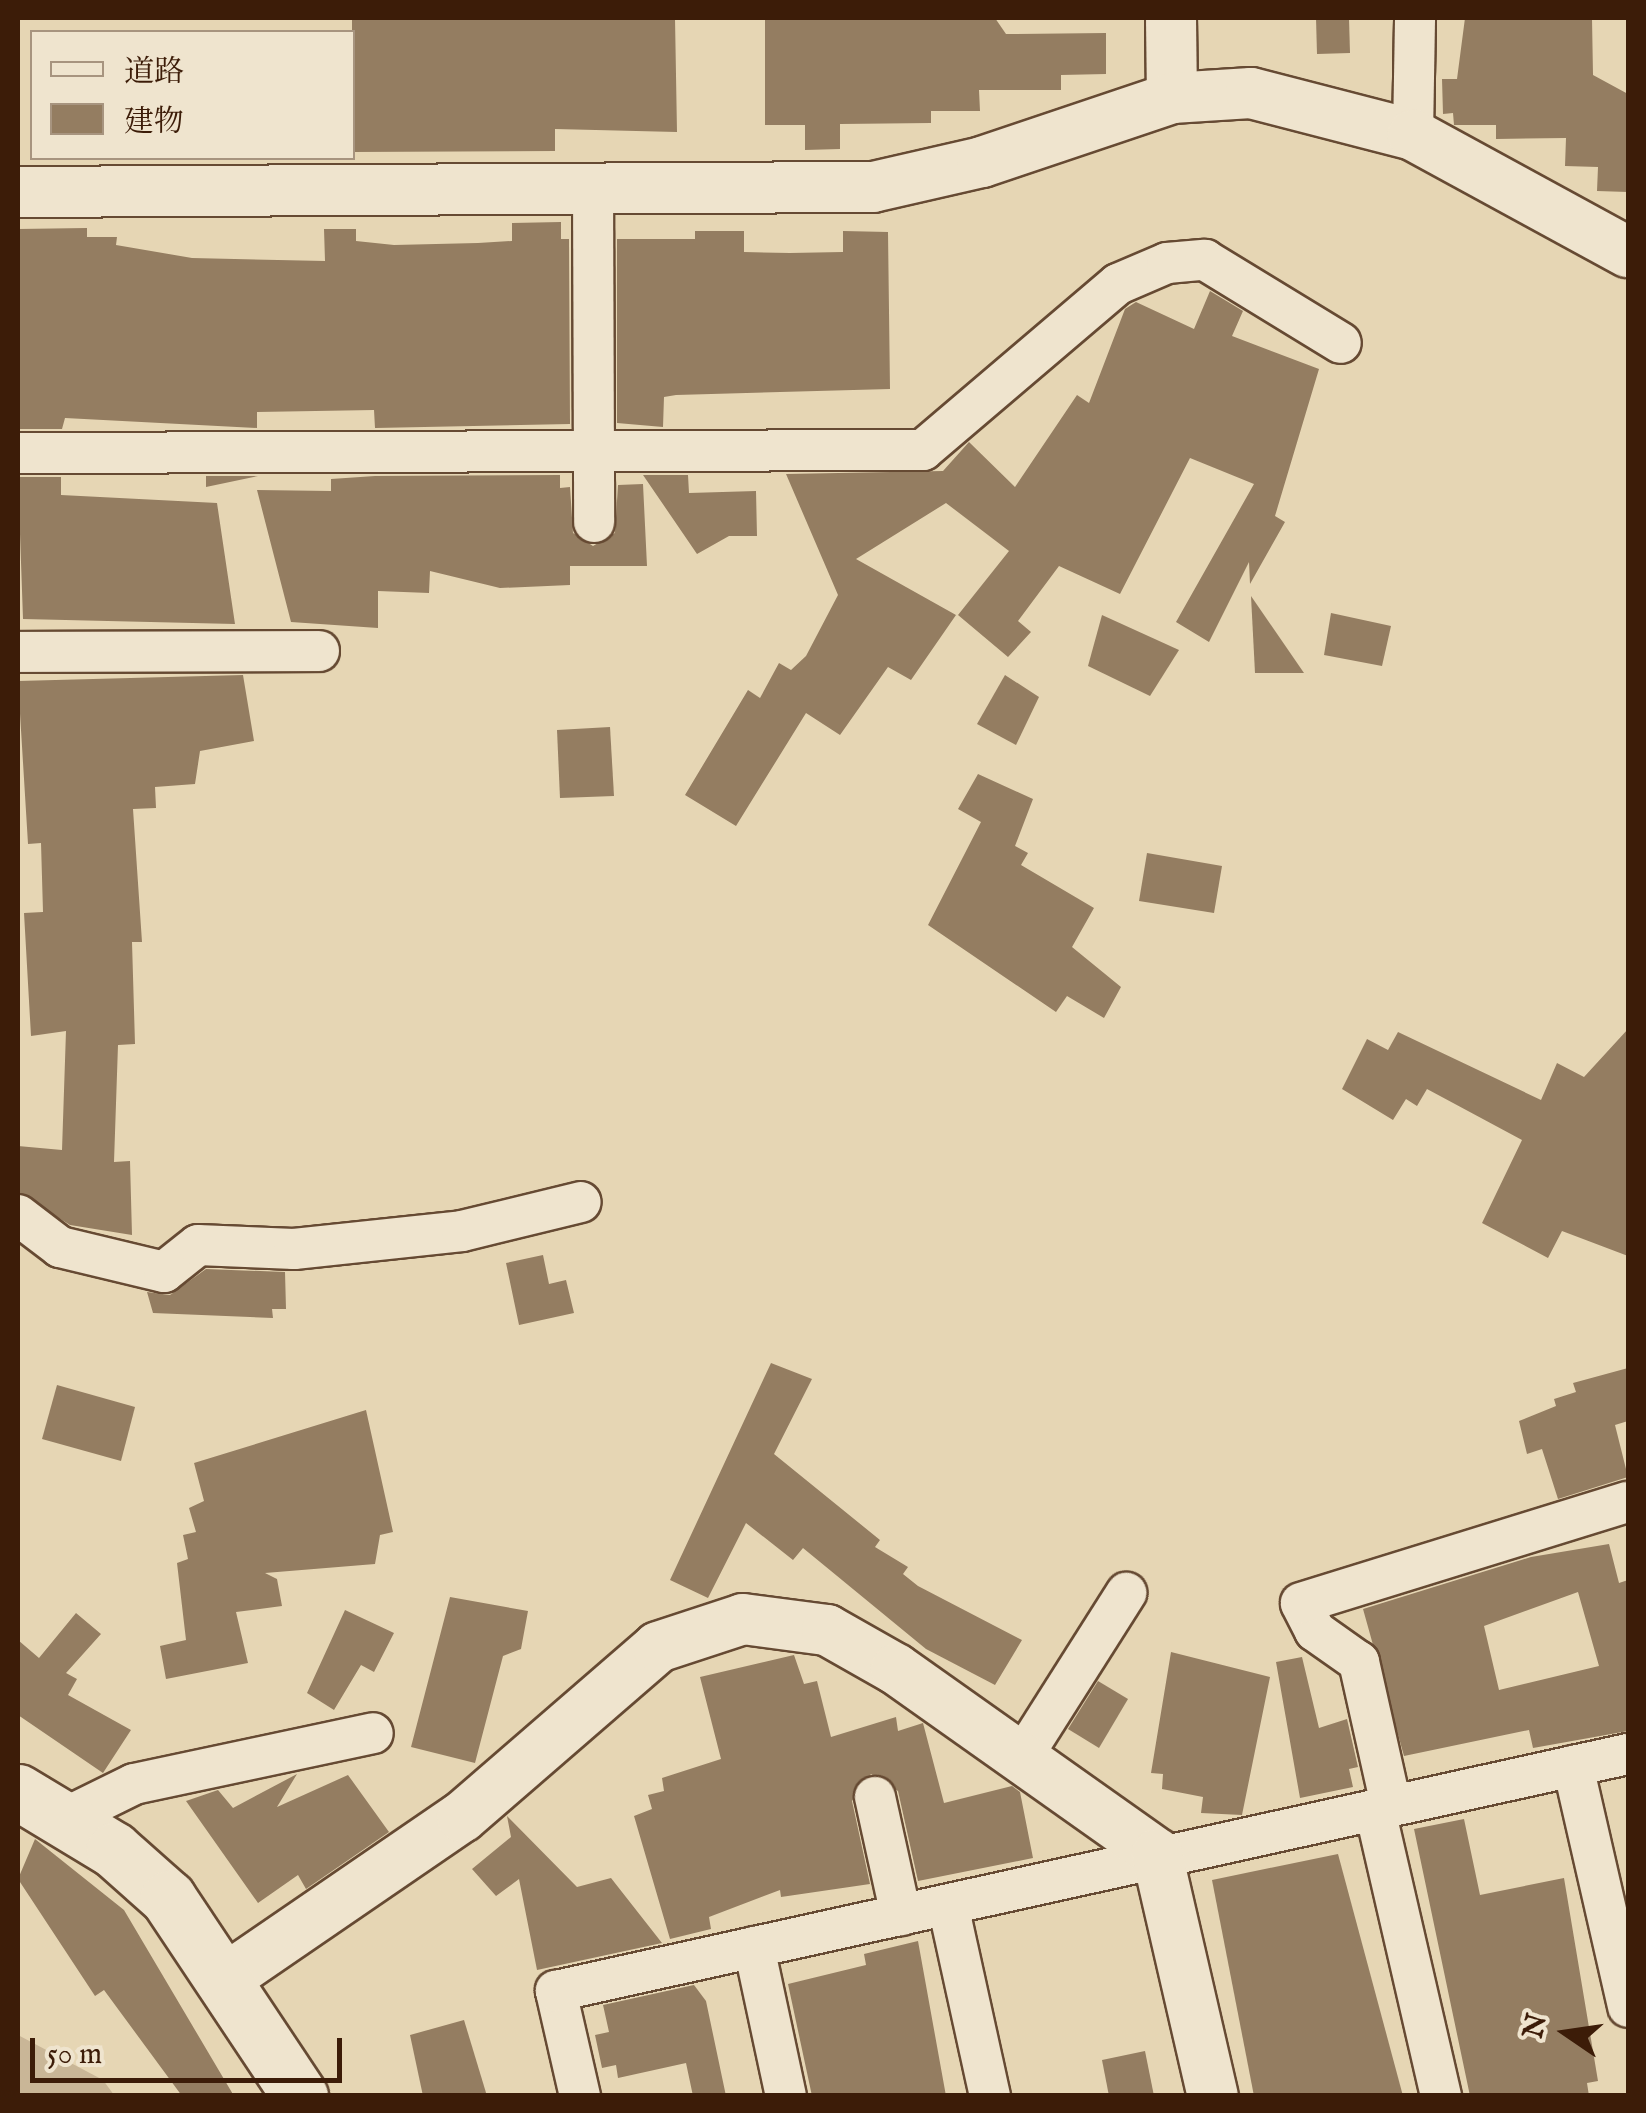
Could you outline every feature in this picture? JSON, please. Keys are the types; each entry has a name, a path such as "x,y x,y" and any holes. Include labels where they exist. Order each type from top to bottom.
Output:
{"main road":[{"path":"18,1792 64,1818 168,1898 228,1978 300,2096"}],"street":[{"path":"1171,18 1172,98"},
{"path":"1412,135 1415,18"},
{"path":"18,192 873,187 982,162 1172,98 1250,93 1412,135 1628,252"},
{"path":"593,186 594,522"},
{"path":"18,453 923,450 1118,284 1167,263 1205,260 1341,343"},
{"path":"18,652 319,651"},
{"path":"18,1215 60,1246 164,1272 198,1245 294,1250 462,1231 582,1202"},
{"path":"1441,2096 1383,1808 1359,1662 1315,1631 1301,1603 1628,1502"},
{"path":"1024,1754 1126,1594"},
{"path":"228,1978 462,1817 658,1647 744,1619 828,1630 1024,1754 1158,1854 1213,2096"},
{"path":"64,1818 134,1784 373,1733"},
{"path":"580,2096 556,1992 1158,1854 1628,1754"},
{"path":"1573,1766 1628,2007"},
{"path":"876,1798 901,1914"},
{"path":"948,1905 990,2096"},
{"path":"754,1948 786,2096"}],"shaded area":[{"path":"18,2035 103,2080 114,2095 18,2095"}],"building":[{"path":"352,18 675,18 677,132 555,129 555,151 355,152"},
{"path":"765,18 995,18 1006,34 1106,33 1106,74 1061,75 1061,90 979,90 980,111 931,111 931,123 840,124 840,149 805,150 805,125 765,125"},
{"path":"1316,18 1349,18 1350,53 1317,54"},
{"path":"1465,18 1592,18 1593,75 1628,94 1628,192 1597,191 1598,167 1565,166 1566,138 1496,139 1496,125 1454,125 1453,113 1443,114 1442,79 1457,79"},
{"path":"561,222 561,239 569,239 570,424 375,428 374,410 257,412 257,428 65,418 62,429 18,429 18,229 87,228 87,237 117,237 116,245 192,258 325,261 324,229 356,229 356,241 394,245 478,243 512,241 512,223"},
{"path":"695,231 744,231 744,252 790,253 843,252 843,231 888,232 890,389 676,395 664,397 663,427 617,423 617,239 695,239"},
{"path":"1210,291 1243,311 1232,336 1319,369 1275,516 1285,522 1250,584 1249,562 1209,642 1176,622 1254,484 1190,458 1120,594 1059,566 1018,621 1031,632 1008,657 958,615 1009,551 946,503 856,559 956,615 911,680 888,667 840,735 806,713 736,826 685,795 748,690 760,698 779,663 791,670 806,656 838,595 786,474 943,471 969,442 1015,487 1077,395 1089,403 1125,309 1136,302 1194,329"},
{"path":"560,475 560,488 570,487 573,533 593,546 615,533 618,485 643,484 647,566 570,566 570,585 500,588 430,571 429,593 378,591 378,628 291,622 257,490 331,491 331,479 375,476"},
{"path":"643,475 688,475 689,493 756,491 757,536 729,536 697,554"},
{"path":"206,476 258,476 206,487"},
{"path":"18,477 61,477 61,495 217,503 235,624 23,619"},
{"path":"1251,596 1304,673 1255,673"},
{"path":"1331,613 1391,626 1382,666 1324,655"},
{"path":"1102,615 1179,650 1150,696 1088,666"},
{"path":"243,675 254,741 200,751 195,784 155,787 156,808 133,809 142,942 132,942 135,1044 118,1045 114,1162 130,1161 132,1235 70,1225 18,1192 18,1146 62,1150 66,1031 31,1036 24,913 43,912 41,843 28,844 18,681"},
{"path":"1005,675 1039,697 1016,745 977,724"},
{"path":"610,727 614,796 560,798 557,730"},
{"path":"978,774 1033,799 1015,846 1028,853 1021,865 1094,908 1072,947 1121,987 1104,1018 1067,996 1056,1012 928,925 981,822 958,809"},
{"path":"1147,853 1222,866 1214,913 1139,901"},
{"path":"1628,1029 1628,1256 1562,1231 1548,1258 1482,1223 1522,1140 1427,1089 1417,1106 1406,1099 1393,1120 1342,1089 1367,1039 1388,1050 1398,1032 1541,1100 1557,1063 1584,1077"},
{"path":"543,1255 549,1284 566,1280 574,1313 519,1325 506,1263"},
{"path":"206,1269 285,1272 286,1309 272,1309 273,1318 153,1313 147,1292 170,1295"},
{"path":"771,1363 812,1379 774,1454 880,1540 875,1547 908,1567 903,1574 918,1586 1022,1640 995,1685 926,1649 803,1548 793,1560 746,1523 708,1598 670,1580"},
{"path":"1628,1368 1628,1421 1615,1425 1628,1477 1558,1499 1542,1449 1527,1454 1519,1421 1556,1406 1554,1399 1576,1392 1573,1383"},
{"path":"57,1385 135,1407 121,1461 42,1439"},
{"path":"366,1410 393,1532 380,1535 375,1564 265,1573 277,1579 282,1606 236,1612 248,1663 166,1679 160,1646 186,1640 177,1563 188,1559 183,1535 196,1532 189,1508 204,1501 194,1463"},
{"path":"1609,1544 1619,1583 1628,1580 1628,1731 1533,1748 1529,1730 1404,1756 1363,1609 1531,1557","holes":["1578,1592 1599,1666 1499,1690 1484,1626"]},
{"path":"450,1597 528,1611 521,1649 503,1656 475,1763 411,1747"},
{"path":"345,1610 394,1633 374,1672 361,1665 334,1710 307,1693"},
{"path":"76,1613 101,1634 66,1673 77,1679 68,1695 131,1730 103,1773 18,1715 18,1640 39,1658"},
{"path":"1171,1652 1270,1677 1242,1815 1201,1813 1203,1797 1162,1789 1163,1774 1151,1773"},
{"path":"794,1655 804,1684 817,1681 831,1737 896,1717 898,1731 923,1723 944,1803 1012,1786 1020,1792 1033,1858 918,1881 898,1791 871,1774 852,1801 870,1884 781,1897 780,1890 709,1917 711,1929 670,1939 634,1816 652,1809 648,1795 664,1791 662,1778 721,1759 700,1677"},
{"path":"1302,1657 1319,1728 1347,1719 1358,1767 1349,1769 1353,1787 1300,1798 1276,1662"},
{"path":"1098,1681 1128,1699 1099,1748 1068,1729"},
{"path":"297,1774 277,1807 348,1775 389,1832 306,1889 298,1875 258,1903 186,1801 218,1790 233,1808"},
{"path":"507,1816 577,1887 611,1878 662,1943 537,1970 519,1879 496,1896 472,1869 511,1837"},
{"path":"1464,1819 1480,1895 1564,1878 1598,2081 1587,2083 1589,2096 1470,2096 1414,1829"},
{"path":"35,1839 124,1910 234,2096 182,2096 104,1990 95,1996 18,1879"},
{"path":"1338,1854 1403,2096 1254,2096 1212,1880"},
{"path":"918,1941 946,2096 812,2096 788,1984 866,1965 864,1954"},
{"path":"694,1985 706,2001 726,2096 693,2096 686,2063 618,2078 616,2065 602,2068 595,2035 609,2032 603,2005"},
{"path":"464,2020 487,2096 423,2096 410,2035"},
{"path":"1145,2051 1154,2096 1109,2096 1102,2060"}]}
